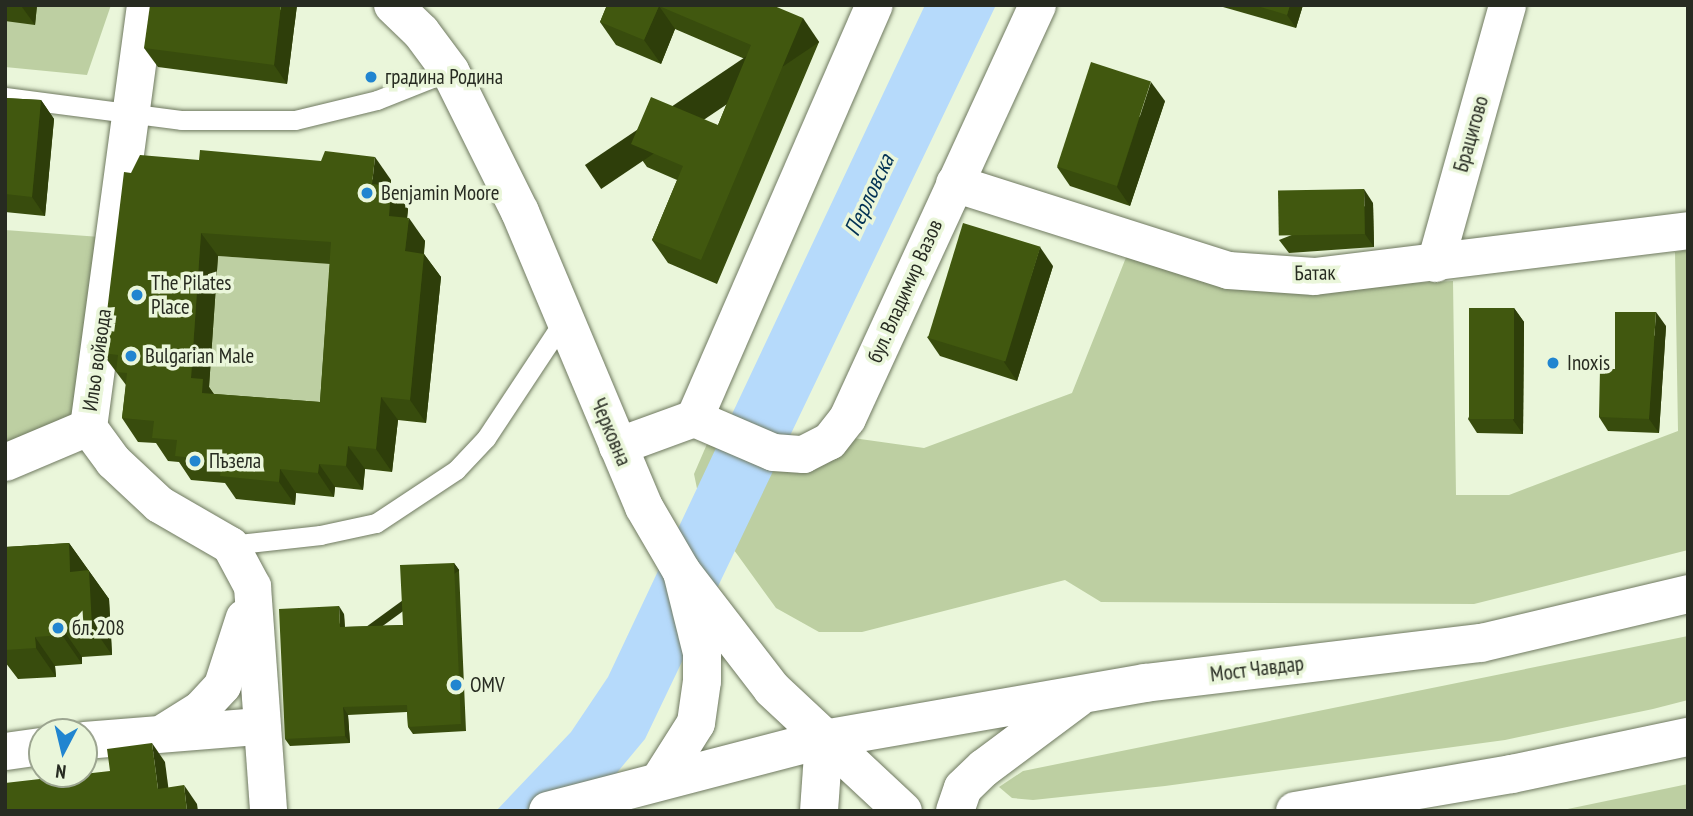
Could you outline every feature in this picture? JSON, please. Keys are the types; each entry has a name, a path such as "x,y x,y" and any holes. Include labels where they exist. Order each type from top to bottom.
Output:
{"main road":[{"name":"Черковна","path":"393,5 421,32 450,71 520,212 644,507 682,572 772,689 902,811"},
{"path":"660,780 696,723 702,681 702,653 682,572"},
{"name":"Мост Чавдар","path":"824,739 1085,692 1481,643 1688,594"},
{"path":"955,811 963,788 984,768 1085,692"},
{"path":"1296,811 1512,774 1688,737"},
{"path":"548,811 824,739 819,811"}],"street":[{"name":"Ильо войвода","path":"145,5 133,111 88,427 113,461 159,504 230,545"},
{"path":"617,446 694,418 874,5"},
{"name":"бул. Владимир Вазов","path":"694,418 773,452 803,454 829,441 847,418 1037,5"},
{"name":"Брацигово","path":"1434,263 1507,5"},
{"name":"Батак","path":"954,183 1228,270 1314,276 1688,230"},
{"path":"5,462 88,427"},
{"path":"230,545 252,586 259,726 268,811"},
{"path":"165,731 199,710 222,685 252,586"},
{"path":"98,738 165,731 259,726"},
{"path":"5,751 28,748"}],"lane":[{"path":"5,97 133,111 181,120 295,120 377,100 450,71"},
{"path":"230,545 320,535 376,523 456,470 486,438 564,320"}],"green space":[{"path":"5,5 111,5 87,75 5,67"},
{"path":"5,230 114,238 88,427 5,462"},
{"path":"1129,250 1310,288 1453,281 1456,495 1509,495 1678,431 1675,252 1688,250 1688,550 1474,604 1101,602 1065,580 862,632 819,632 776,608 700,503 694,474 707,444 756,464 853,438 924,448 1072,393"},
{"path":"218,256 348,265 338,410 208,401"},
{"path":"1688,636 1688,700 1653,709 1505,740 1165,786 1033,800 1012,798 999,787 1023,771"},
{"path":"1688,784 1688,811 1558,811"}],"water":[{"name":"Перловска","path":"925,5 996,5 645,739 585,811 496,811 571,732 608,677"}],"building":[{"path":"150,5 281,5 274,65 144,48"},
{"path":"607,5 772,5 803,18 701,260 652,240 683,166 631,144 651,97 718,125 751,45 659,6 644,40 600,22"},
{"path":"1254,5 1290,5 1287,15"},
{"path":"1091,62 1151,81 1117,186 1057,167"},
{"path":"5,98 41,100 32,197 5,194"},
{"path":"200,150 321,161 325,151 375,157 372,184 391,186 389,216 409,218 405,251 424,254 410,400 381,397 376,449 348,446 346,466 319,464 318,473 280,469 279,482 220,476 222,461 175,456 177,440 152,438 154,421 122,418 127,373 116,372 118,355 102,353 124,172 131,173 140,155 199,160","holes":["201,233 331,242 320,402 202,393 203,379 191,378"]},
{"path":"1364,189 1365,234 1279,235 1278,191"},
{"path":"963,223 1040,247 1005,361 928,338"},
{"path":"1469,308 1514,308 1514,419 1469,419"},
{"path":"1615,312 1656,312 1649,419 1599,417 1600,369 1615,369"},
{"path":"69,543 70,572 89,570 92,626 62,628 62,635 35,637 36,648 5,650 5,547"},
{"path":"454,563 461,724 408,727 407,705 343,707 345,736 285,739 279,609 339,606 340,627 403,625 400,565"},
{"path":"152,743 158,789 184,785 187,811 5,811 5,783 28,780 28,788 98,788 98,772 110,771 107,749"}],"place":[{"name":"градина Родина","path":"371,77"},
{"name":"Benjamin Moore","path":"367,193"},
{"name":"The Pilates Place","path":"137,295"},
{"name":"Bulgarian Male","path":"131,356"},
{"name":"Inoxis","path":"1553,363"},
{"name":"Пъзела","path":"195,461"},
{"name":"бл. 208","path":"58,628"},
{"name":"OMV","path":"456,685"}]}
